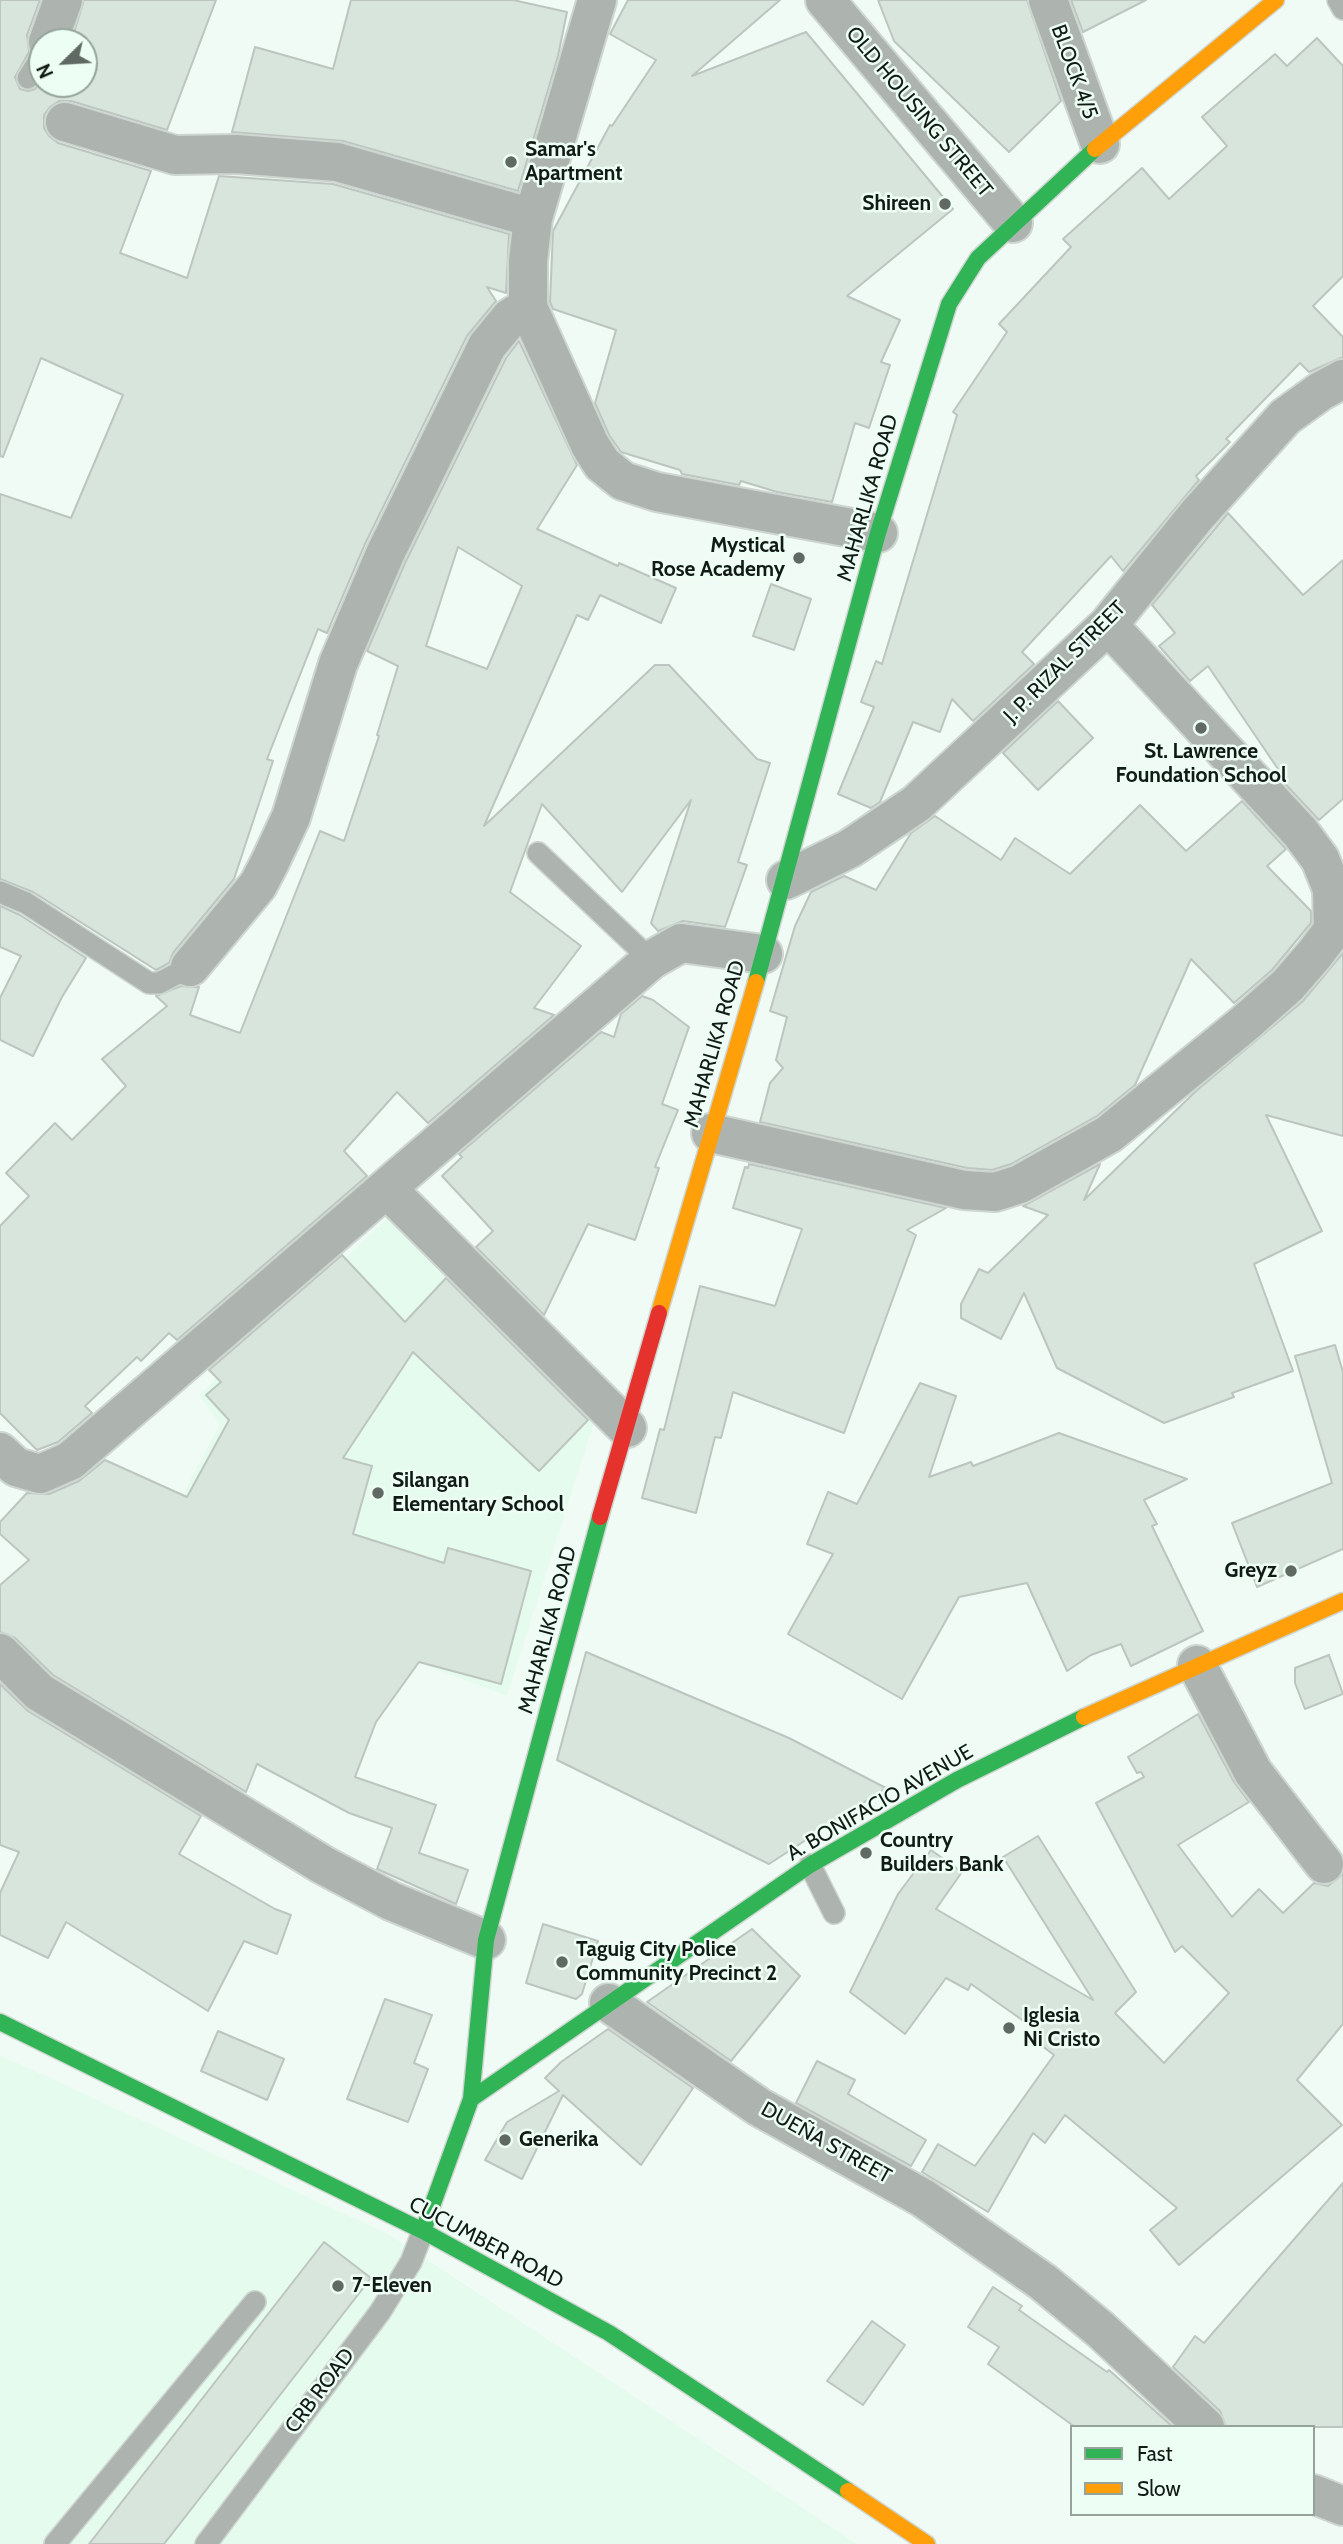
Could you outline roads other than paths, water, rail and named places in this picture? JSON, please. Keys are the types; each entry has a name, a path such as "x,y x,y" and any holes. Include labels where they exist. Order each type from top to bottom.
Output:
{"street":[{"path":"52,28 63,0"},
{"path":"597,0 533,218 528,261 528,307 590,445 602,464 623,481 657,492 878,533"},
{"name":"BLOCK 4/5","path":"1048,0 1100,144"},
{"name":"MAHARLIKA ROAD","path":"423,2231 471,2099 476,2023 486,1940 626,1428 786,880 878,533 949,304 978,258 1013,223 1100,144 1276,0"},
{"name":"OLD HOUSING STREET","path":"837,7 1013,223"},
{"path":"55,119 175,155 236,154 337,162 533,218"},
{"path":"190,968 252,892 270,862 291,817 338,664 385,554 487,346 510,318 528,307"},
{"name":"J. P. RIZAL STREET","path":"786,880 849,849 916,804 1108,625 1197,515 1285,417 1343,379"},
{"path":"711,1133 964,1190 995,1192 1020,1184 1109,1134 1244,1024 1288,985 1338,934 1338,886 1300,832 1108,625"},
{"path":"0,1452 16,1467 40,1474 70,1461 144,1395 388,1190 651,960 681,943 763,954"},
{"path":"388,1190 626,1428"},
{"name":"A. BONIFACIO AVENUE","path":"471,2099 713,1928 810,1865 957,1780 1109,1704 1343,1601"},
{"path":"0,1653 39,1692 323,1865 391,1901 486,1940"},
{"path":"1197,1665 1253,1772 1324,1864"},
{"name":"DUEÑA STREET","path":"609,2003 760,2107 923,2198 1043,2282 1101,2330 1203,2425"},
{"name":"CUCUMBER ROAD","path":"0,2022 423,2231 609,2333 927,2544"},
{"path":"1315,2495 1343,2505"}],"lane":[{"path":"1338,0 1343,9"},
{"path":"537,853 651,960"},
{"path":"0,892 26,903 149,984 159,983 190,968"},
{"path":"810,1865 834,1913"},
{"name":"CRB ROAD","path":"206,2544 380,2312 411,2262 423,2231"},
{"path":"55,2544 255,2302"}],"place":[{"name":"Samar's Apartment","path":"511,162"},
{"name":"Shireen","path":"945,204"},
{"name":"Mystical Rose Academy","path":"799,558"},
{"name":"St. Lawrence Foundation School","path":"1201,728"},
{"name":"Silangan Elementary School","path":"378,1493"},
{"name":"Greyz","path":"1291,1571"},
{"name":"Country Builders Bank","path":"866,1853"},
{"name":"Taguig City Police Community Precinct 2","path":"562,1962"},
{"name":"Iglesia Ni Cristo","path":"1009,2028"},
{"name":"Generika","path":"505,2140"},
{"name":"7-Eleven","path":"338,2286"}]}
